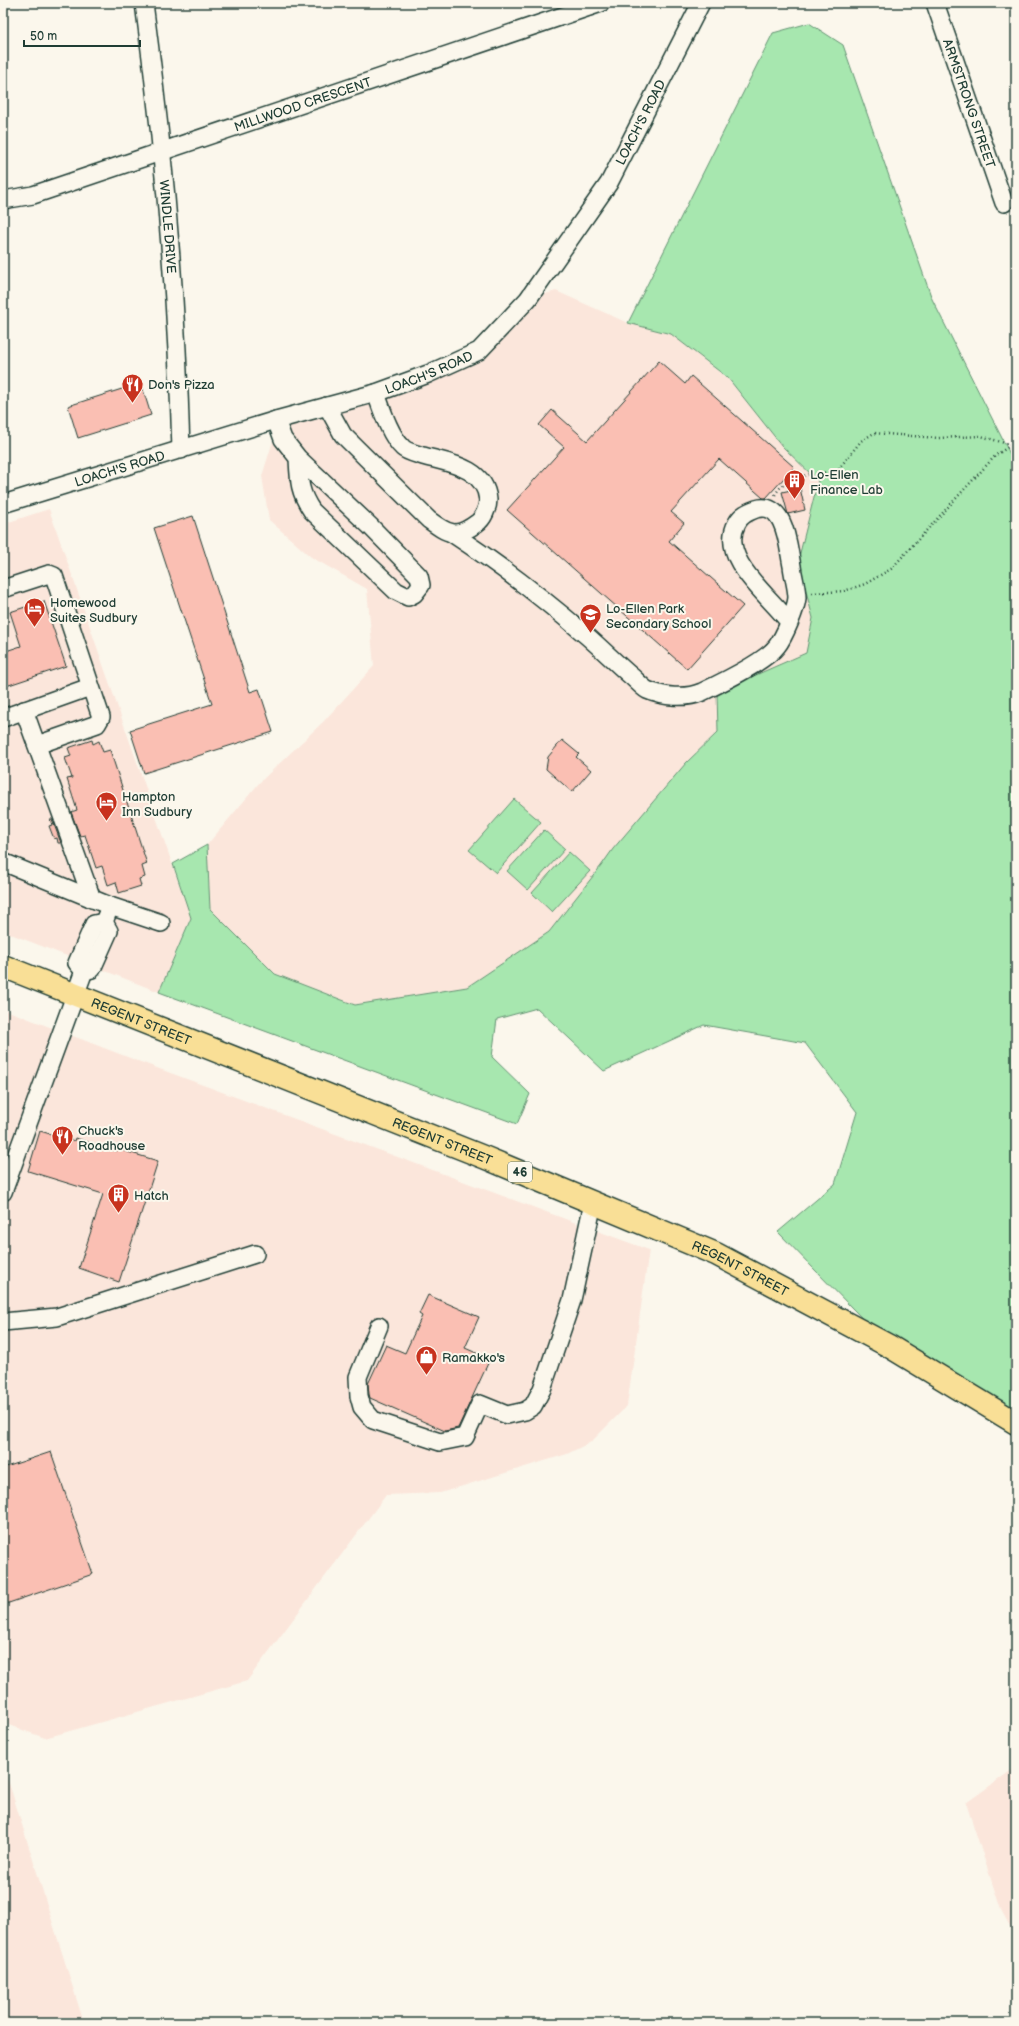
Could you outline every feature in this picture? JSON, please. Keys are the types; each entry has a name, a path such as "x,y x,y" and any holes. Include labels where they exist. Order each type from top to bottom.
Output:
{"main road":[{"name":"REGENT STREET","path":"3,966 593,1203 716,1254 889,1346 1016,1423"}],"street":[{"name":"WINDLE DRIVE","path":"144,3 160,151 179,359 181,450"},
{"name":"MILLWOOD CRESCENT","path":"3,200 33,194 601,3"},
{"name":"LOACH'S ROAD","path":"3,504 276,420 376,393 428,374 479,351 528,299 609,183 701,3"},
{"name":"ARMSTRONG STREET","path":"934,3 1004,203"},
{"path":"376,393 390,428 403,448 416,454 459,465 479,478 487,489 488,504 481,520 466,531 453,534"},
{"path":"327,406 343,435 429,520 499,564 585,635 646,689 672,697 700,693 751,666 777,647 789,622 797,598 786,532 782,520 776,512 769,508 759,508 746,513 738,520 733,530 734,548 747,574 789,622"},
{"path":"276,420 283,439 298,458 370,526 419,576 421,584 414,594 408,597 396,591 312,511 304,498 299,483 298,458"},
{"path":"3,589 49,574 54,576 100,717 97,724 37,746"},
{"path":"3,718 90,687"},
{"path":"24,710 92,899"},
{"path":"3,862 110,906 161,923"},
{"path":"3,1192 74,994 84,971 92,969 109,931 104,922 110,906"},
{"path":"379,1326 358,1377 359,1396 362,1407 373,1420 440,1442 465,1437 480,1404 507,1415 525,1411 533,1406 542,1390 572,1300 593,1203"},
{"path":"3,1322 57,1317 255,1254"}],"path":[{"path":"769,508 778,489 801,475 838,471 861,441 874,434 938,438 981,436 1011,445"},
{"path":"797,598 817,592 844,591 865,584 891,569 996,455 1016,442"}],"shaded area":[{"name":"Lo-Ellen Park Secondary School","path":"556,291 628,323 671,334 728,379 782,446 818,481 798,561 813,618 806,653 717,692 718,732 686,763 613,849 602,866 549,932 467,987 355,1005 275,974 210,909 207,845 260,782 323,722 374,666 367,589 311,557 269,520 262,476 273,441 309,410 479,351 528,299"},
{"path":"49,509 191,918 159,992 3,931 3,524"},
{"path":"3,1009 130,1058 649,1250 627,1406 591,1442 567,1454 440,1493 386,1495 247,1681 45,1738 3,1723"},
{"path":"3,1764 84,2023 3,2023"},
{"path":"1016,1767 1016,1937 1001,1910 966,1803"}],"green space":[{"path":"809,23 843,45 932,299 1016,466 1016,1423 889,1346 778,1232 835,1184 857,1112 805,1043 704,1025 604,1071 537,1008 497,1019 492,1057 530,1094 517,1124 159,992 191,918 173,864 207,845 210,909 275,974 355,1005 467,987 549,932 613,849 686,763 718,732 717,692 806,653 813,618 798,561 818,481 782,446 728,378 671,334 628,323 773,33"},
{"path":"514,799 541,822 496,873 469,850"},
{"path":"544,830 565,849 528,890 507,871"},
{"path":"569,852 590,871 552,912 532,893"}],"building":[{"path":"659,361 685,384 691,376 794,467 766,498 763,498 719,459 671,512 684,523 669,541 743,606 687,669 507,510 564,447 539,425 552,410 587,441"},
{"path":"141,383 151,415 78,438 68,406"},
{"name":"Lo-Ellen Finance Lab","path":"800,488 805,510 788,514 782,492"},
{"path":"193,516 250,692 259,689 273,732 144,773 130,730 212,704 154,528"},
{"name":"Homewood Suites Sudbury","path":"44,601 66,666 3,687 3,652 21,646 10,612"},
{"name":"Hampton Inn Sudbury","path":"92,740 93,744 99,741 103,752 110,750 147,864 142,866 145,877 139,879 141,886 119,893 116,882 108,885 102,866 96,868 85,835 80,836 71,812 77,810 67,779 72,778 65,758 71,756 68,748"},
{"path":"562,740 579,754 576,757 591,770 572,792 546,769 548,757"},
{"path":"50,819 52,819 61,843 58,843 57,838 54,839 49,826 52,825"},
{"name":"Hatch","path":"40,1131 74,1141 75,1138 117,1151 118,1149 158,1161 119,1282 79,1268 103,1194 28,1171"},
{"name":"Ramakko's","path":"428,1295 479,1317 465,1348 490,1359 458,1428 445,1431 370,1398 369,1394 368,1384 386,1345 405,1353 422,1316 419,1314"},
{"path":"51,1452 93,1574 3,1605 3,1468"}],"place":[{"name":"Don's Pizza","path":"132,404"},
{"name":"Lo-Ellen Finance Lab","path":"794,500"},
{"name":"Homewood Suites Sudbury","path":"34,628"},
{"name":"Lo-Ellen Park Secondary School","path":"590,634"},
{"name":"Hampton Inn Sudbury","path":"107,822"},
{"name":"Chuck's Roadhouse","path":"62,1156"},
{"name":"Hatch","path":"119,1214"},
{"name":"Ramakko's","path":"427,1376"}]}
